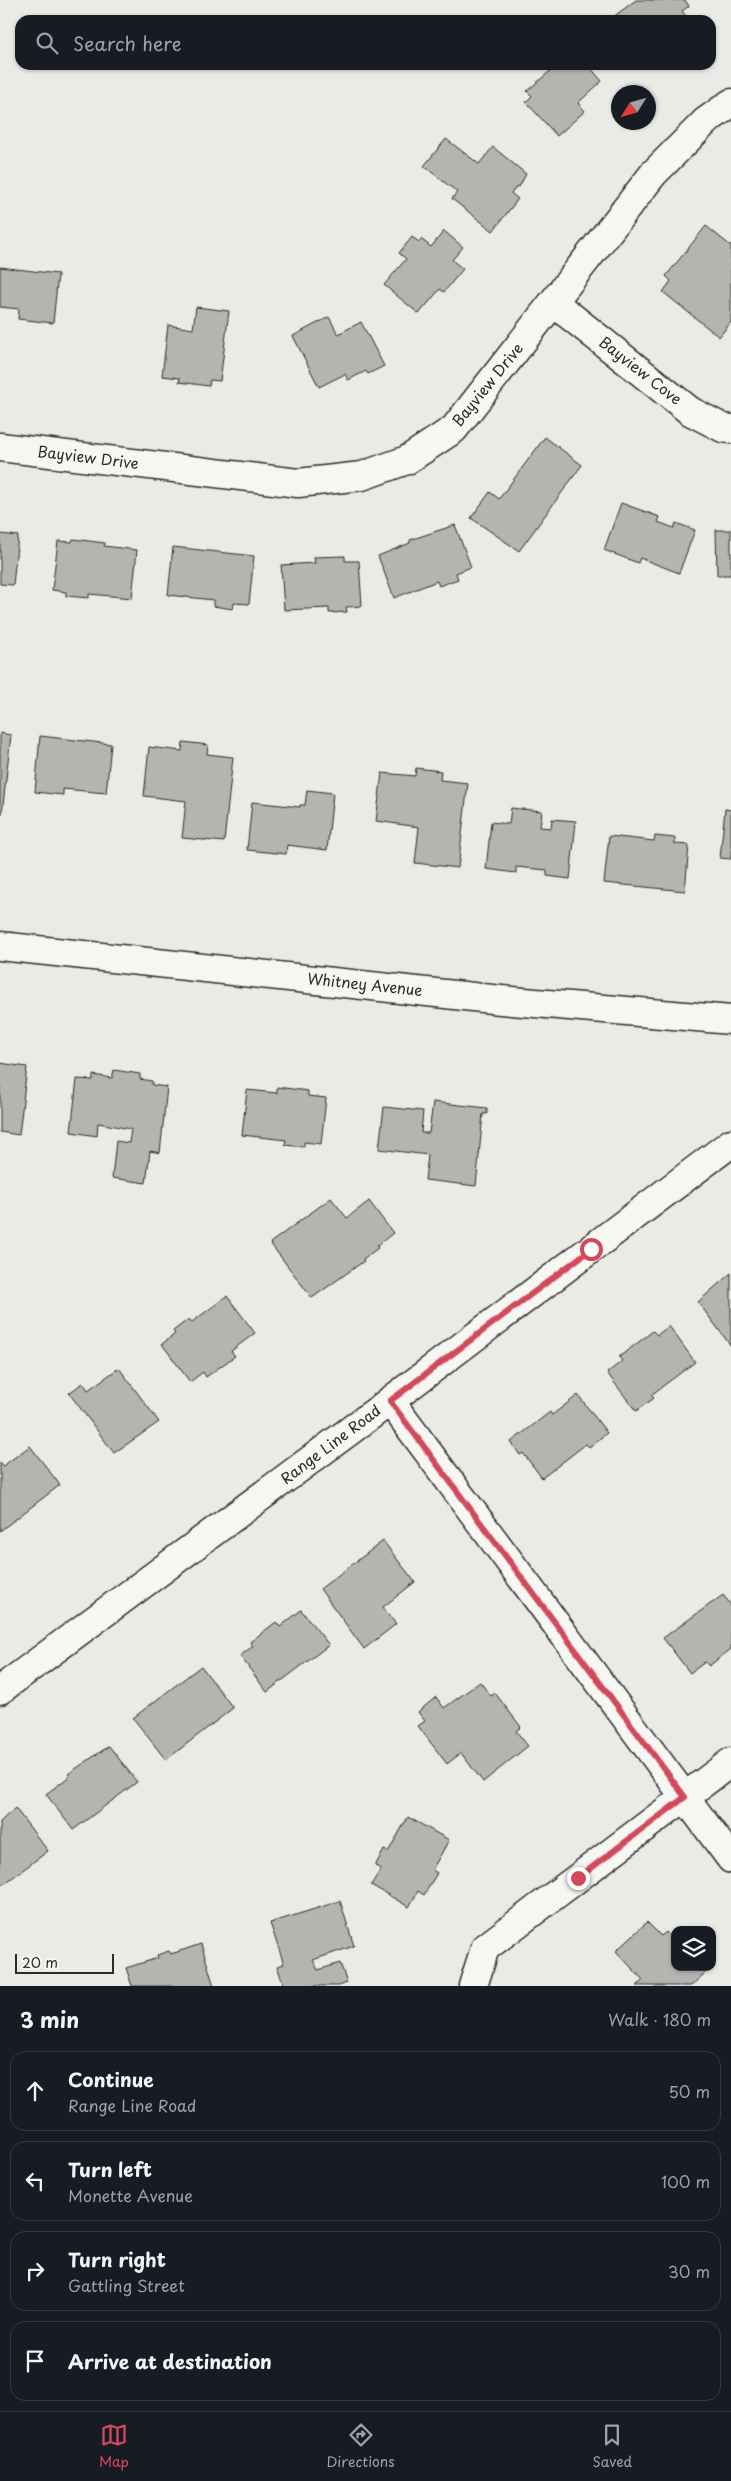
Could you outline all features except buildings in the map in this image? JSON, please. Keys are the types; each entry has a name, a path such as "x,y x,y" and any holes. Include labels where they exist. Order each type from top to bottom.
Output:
{"street":[{"name":"Bayview Drive","path":"0,447 298,483 362,476 407,460 454,429 654,173 706,121 731,102"},
{"name":"Bayview Cove","path":"554,303 690,411 723,428 731,429"},
{"name":"Whitney Avenue","path":"0,946 501,1000 731,1020"},
{"name":"Range Line Road","path":"0,1690 390,1401 731,1143"},
{"path":"390,1401 731,1859"},
{"path":"473,1986 485,1948 731,1762"}],"route":[{"path":"578,1878 685,1797 390,1401 591,1249"}]}
